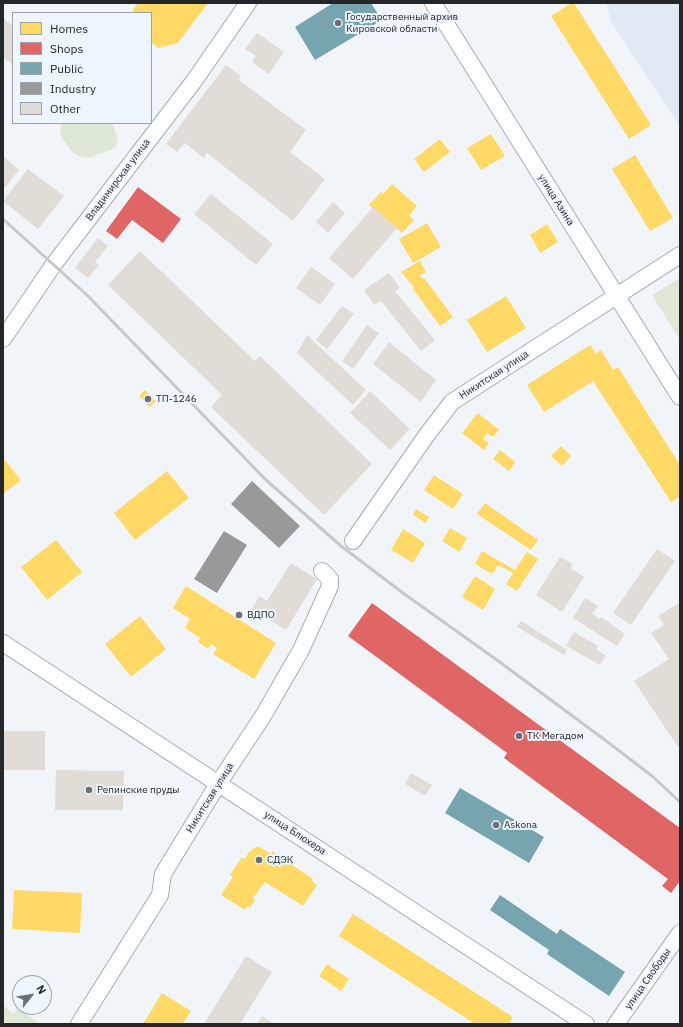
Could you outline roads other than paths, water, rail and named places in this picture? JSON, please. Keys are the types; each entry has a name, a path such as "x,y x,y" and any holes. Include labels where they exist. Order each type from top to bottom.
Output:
{"street":[{"name":"Владимирская улица","path":"3,339 54,264 194,81 248,3"},
{"name":"улица Азина","path":"433,3 680,397"},
{"name":"Никитская улица","path":"353,541 426,436 452,402 680,255"},
{"name":"Никитская улица","path":"79,1024 160,895 163,874 218,784 263,716 301,650 330,586 330,579 322,571"},
{"name":"улица Блюхера","path":"3,643 586,1024"},
{"name":"улица Свободы","path":"616,1024 680,933"}],"railway":[{"path":"3,219 87,295 266,480 341,546 609,743 652,776 680,802"}],"place":[{"name":"Государственный архив Кировской области","path":"338,23"},
{"name":"ТП-1246","path":"148,399"},
{"name":"ВДПО","path":"239,615"},
{"name":"ТК Мегадом","path":"519,736"},
{"name":"Репинские пруды","path":"89,790"},
{"name":"Askona","path":"496,825"},
{"name":"СДЭК","path":"259,860"}]}
